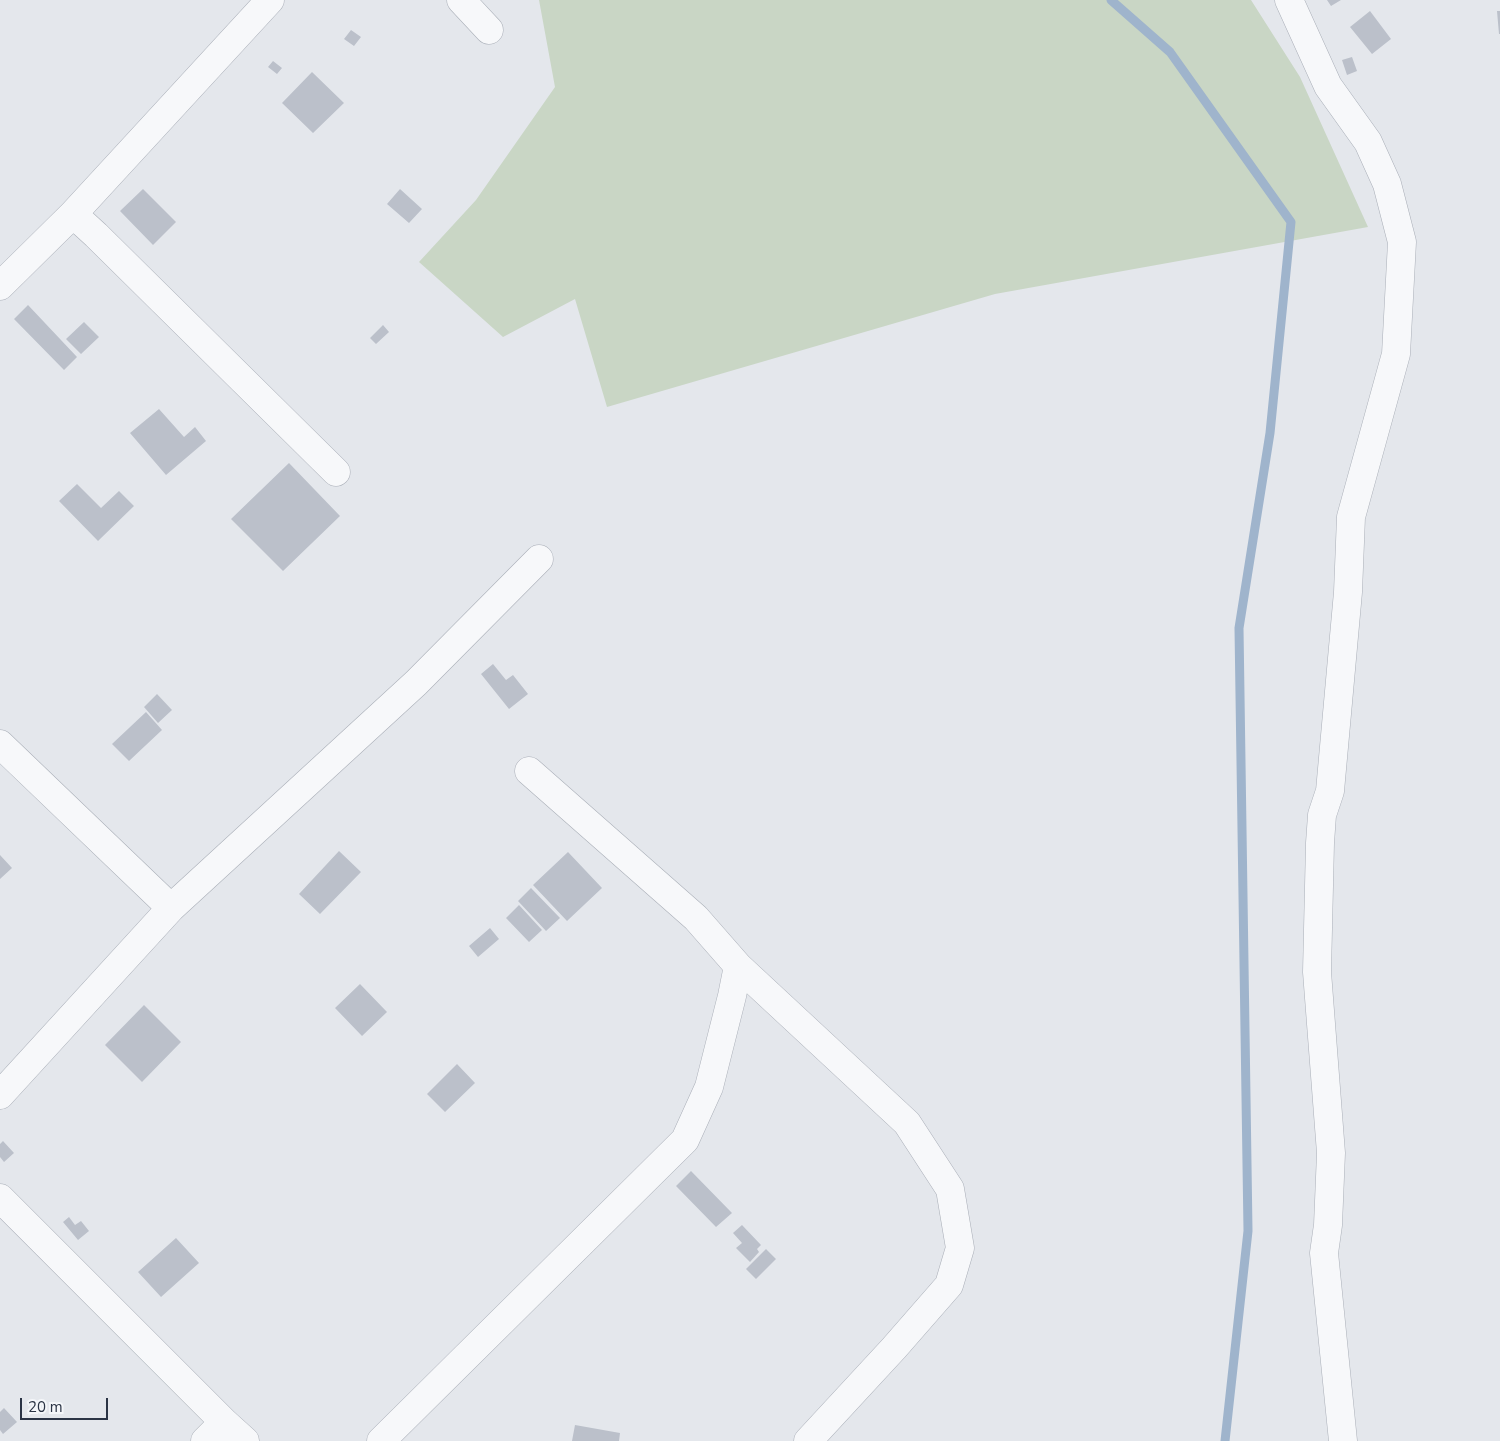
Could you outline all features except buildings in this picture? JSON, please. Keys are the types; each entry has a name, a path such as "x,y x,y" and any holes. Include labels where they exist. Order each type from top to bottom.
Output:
{"street":[{"path":"0,286 73,214 270,0"},
{"path":"461,0 489,30"},
{"path":"1289,0 1328,86 1368,142 1387,184 1402,242 1396,354 1351,517 1348,592 1332,771 1330,791 1322,815 1320,843 1317,972 1331,1153 1328,1225 1324,1253 1344,1441"},
{"path":"73,214 336,472"},
{"path":"0,1095 171,908 416,683 540,559"},
{"path":"0,744 171,908"},
{"path":"529,771 696,918 738,966 907,1123 950,1189 960,1248 949,1285 808,1441"},
{"path":"381,1441 685,1140 709,1087 738,966"},
{"path":"0,1198 245,1441"},
{"path":"205,1441 224,1422"}],"green space":[{"path":"539,0 1251,0 1300,77 1368,227 995,294 607,407 575,299 503,337 419,262 476,200 555,87"}],"waterway":[{"path":"1111,0 1170,52 1291,222 1270,433 1239,628 1248,1231 1225,1441"}]}
